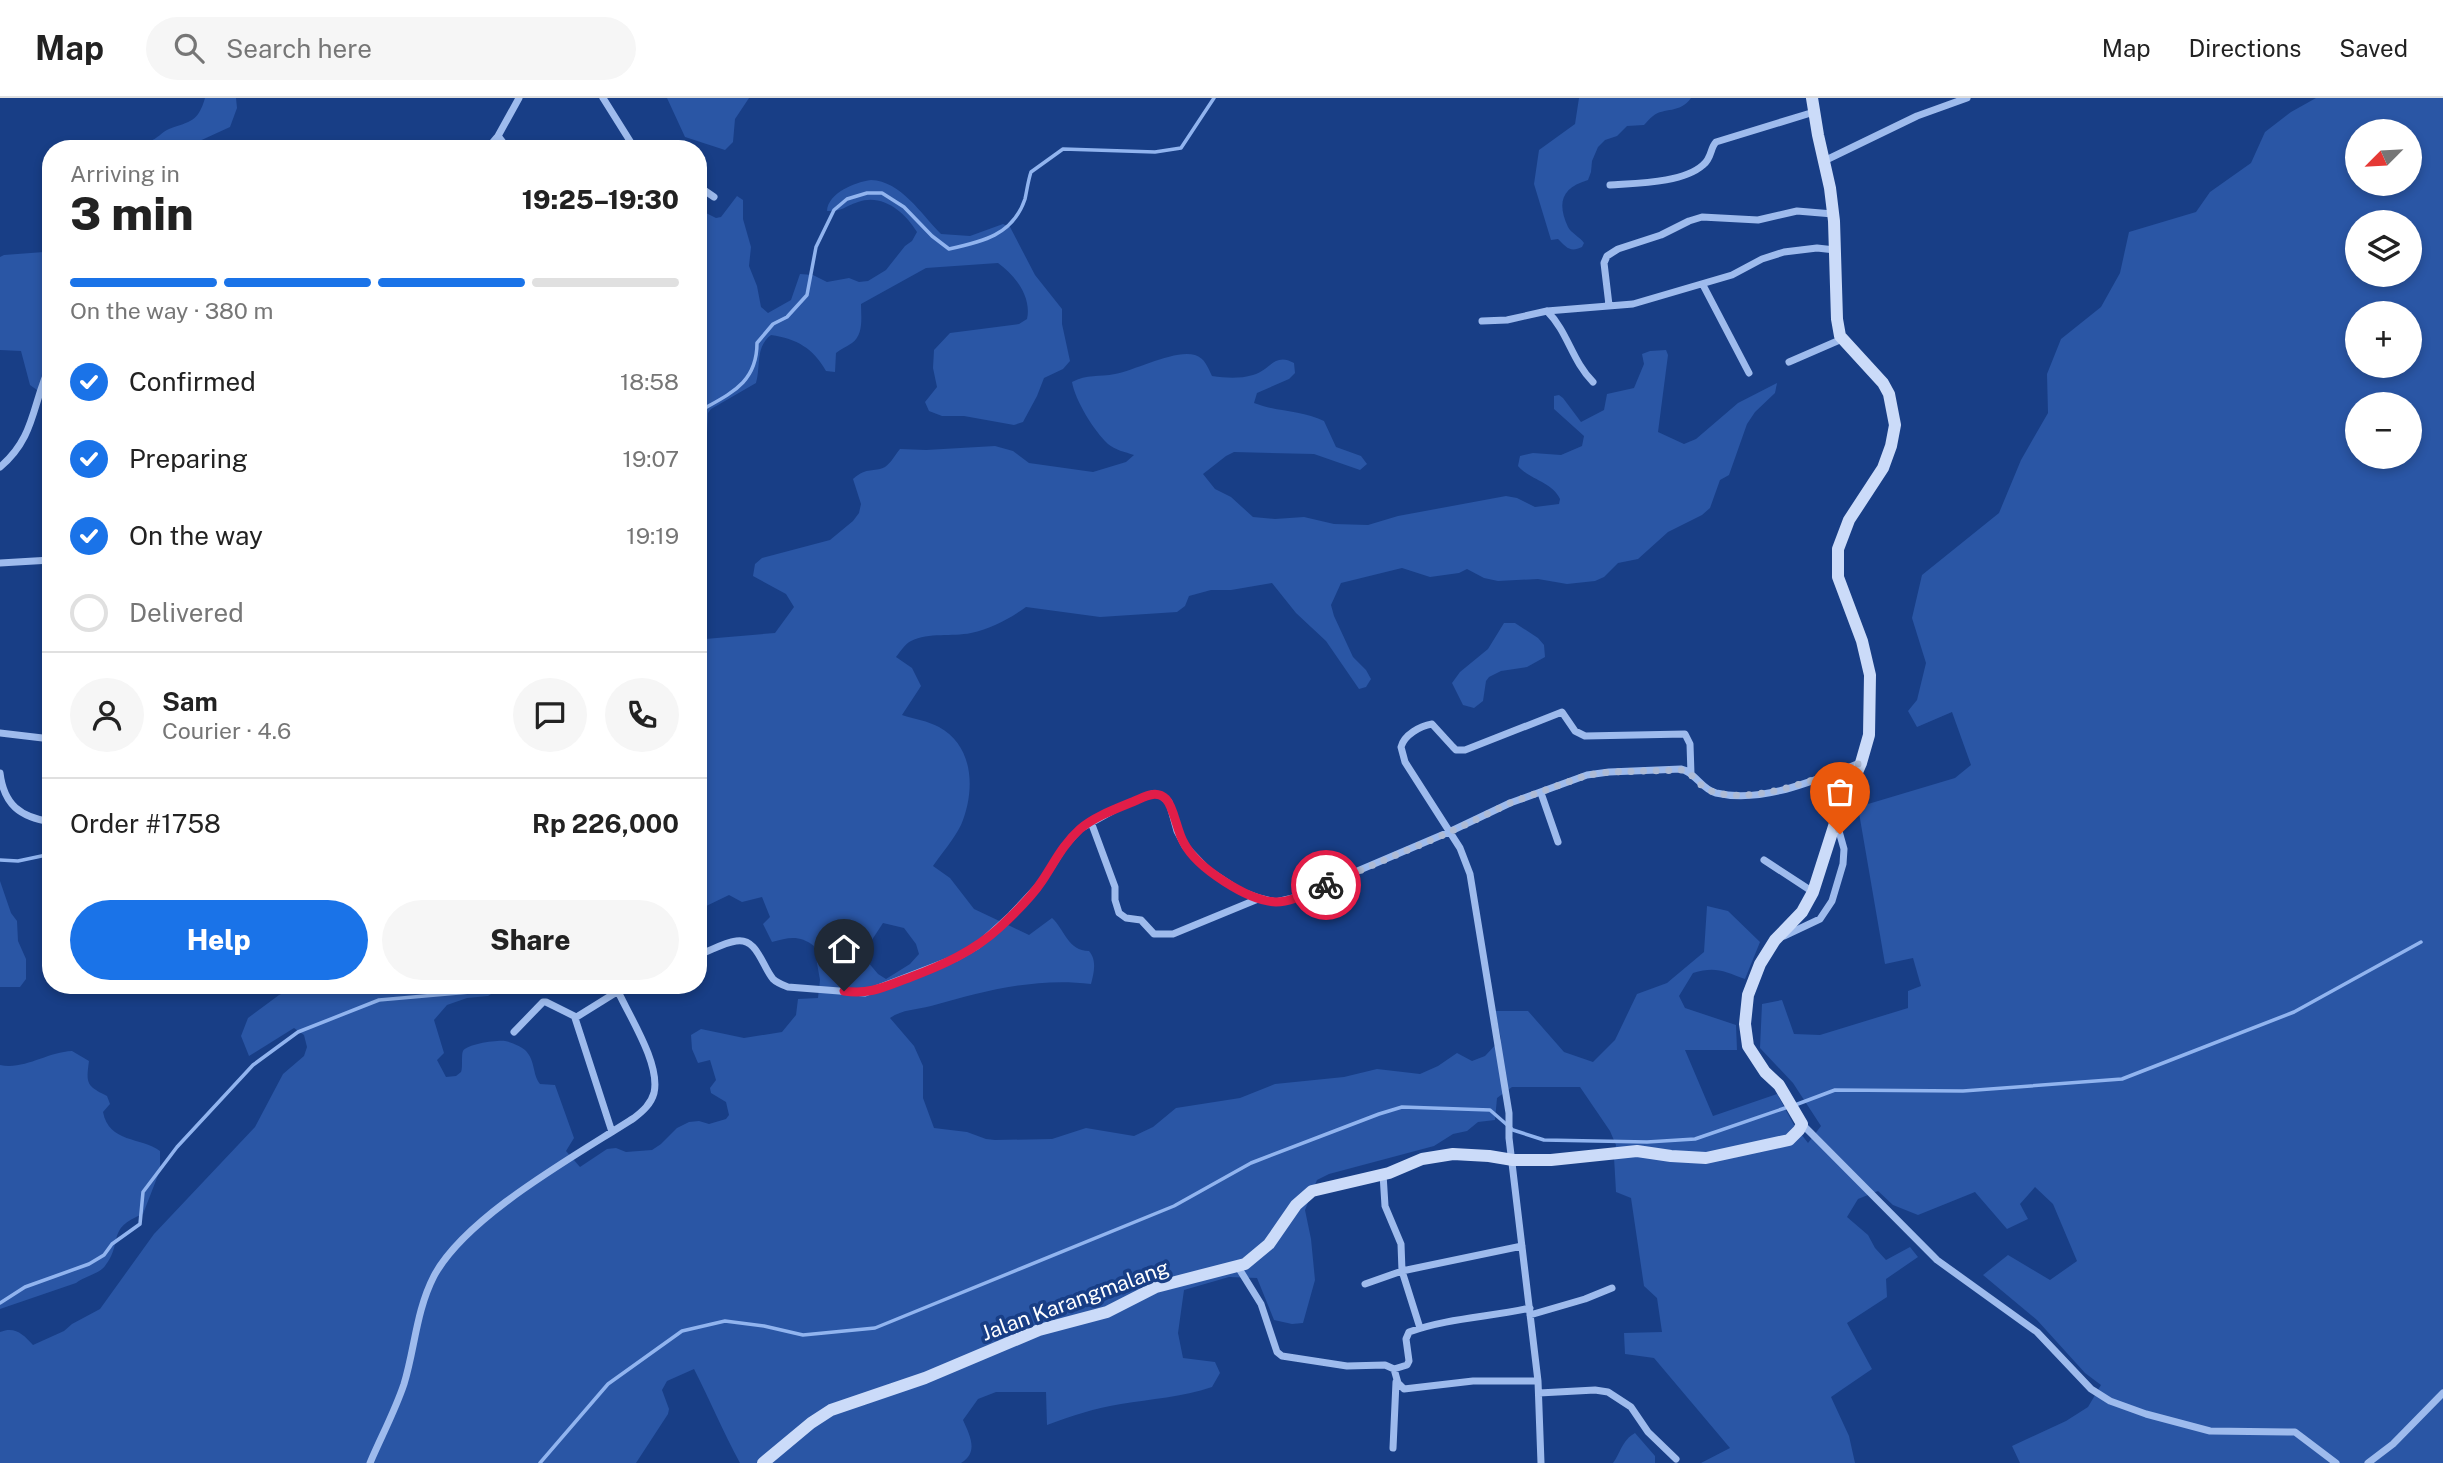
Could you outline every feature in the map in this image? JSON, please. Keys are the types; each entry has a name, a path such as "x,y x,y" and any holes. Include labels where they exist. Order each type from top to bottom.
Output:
{"street":[{"path":"495,140 519,98"},
{"path":"603,98 629,140"},
{"path":"1812,98 1833,214 1837,319 1842,339 1883,383 1889,394 1895,425 1883,468 1844,529 1838,549 1841,590 1862,641 1870,676 1872,694 1869,735 1861,763 1836,820 1813,892 1802,912 1775,940 1760,964 1748,995 1746,1034 1754,1058 1779,1085 1802,1124 1937,1261 2037,1332 2091,1389 2110,1401 2146,1414 2210,1431 2295,1432 2336,1463"},
{"path":"1824,161 1917,116 1967,98"},
{"path":"1610,185 1661,180 1688,173 1708,161 1716,142 1814,112"},
{"path":"498,136 501,140"},
{"path":"707,192 714,197"},
{"path":"1609,305 1604,263 1607,256 1618,249 1661,235 1702,217 1758,220 1797,211 1833,214"},
{"path":"1482,321 1507,320 1547,311 1633,304 1732,275 1784,251 1817,248 1836,250"},
{"path":"1703,285 1749,373"},
{"path":"1547,311 1564,331 1581,371 1592,383"},
{"path":"1789,362 1842,339"},
{"path":"0,467 17,450 29,430 42,391"},
{"path":"0,563 42,561"},
{"path":"1541,1463 1538,1381 1509,1138 1509,1113 1470,874 1460,848 1405,762 1401,747 1406,738 1428,724 1436,726 1446,741 1456,750 1460,750 1562,712 1575,730 1585,736 1682,733 1690,739 1691,774"},
{"path":"0,733 42,739"},
{"path":"707,952 730,942 744,940 750,943 760,956 774,979 788,987 865,993 889,985 956,958 988,937 1041,883 1064,847 1080,829 1152,794 1160,795 1169,802 1177,831 1194,857 1208,870 1240,891 1276,902 1293,898 1450,832 1510,803 1598,773 1681,769 1691,774 1706,789 1716,793 1755,794 1810,781 1861,763"},
{"path":"0,773 3,792 9,803 30,817 42,820"},
{"path":"1541,793 1558,842"},
{"path":"1775,940 1820,919 1832,901 1843,863 1844,849 1836,820"},
{"path":"1091,822 1115,887 1119,913 1126,918 1141,920 1154,934 1173,934 1259,898"},
{"path":"1764,860 1813,892"},
{"path":"576,1017 608,994"},
{"path":"370,1463 403,1387 420,1307 443,1260 495,1211 644,1110 654,1090 654,1077 646,1051 619,994"},
{"path":"514,1032 542,1002 576,1017 612,1132"},
{"name":"Jalan Karangmalang","path":"763,1463 831,1410 925,1378 1039,1330 1107,1312 1156,1287 1238,1267 1257,1256 1269,1244 1304,1196 1321,1188 1383,1174 1422,1158 1453,1154 1513,1160 1551,1160 1637,1151 1706,1158 1789,1140 1802,1124"},
{"path":"1383,1174 1385,1206 1401,1244 1402,1271 1420,1328"},
{"path":"1365,1284 1402,1271 1522,1245"},
{"path":"1238,1267 1261,1304 1277,1352 1282,1356 1348,1366 1385,1365 1394,1369 1407,1365 1409,1361 1406,1335 1420,1328 1530,1312 1585,1299 1612,1288"},
{"path":"1394,1369 1399,1385 1404,1389 1473,1381 1538,1381"},
{"path":"1393,1448 1396,1378"},
{"path":"1539,1393 1595,1390 1608,1392 1631,1408 1648,1433 1676,1459"},
{"path":"2368,1463 2393,1444 2443,1393"}],"shaded area":[{"path":"205,98 236,98 237,108 230,127 202,140 153,140 166,130 193,120 200,112"},
{"path":"667,98 749,98 735,119 733,142 725,150 707,144 707,140 685,137"},
{"path":"1579,98 1691,98 1682,106 1657,113 1644,125 1627,126 1617,136 1605,140 1598,147 1588,180 1572,187 1562,204 1568,227 1584,243 1582,247 1571,249 1558,239 1551,240 1534,184 1539,150 1575,124"},
{"path":"2316,98 2443,98 2443,1463 2020,1463 2012,1446 2066,1421 2088,1407 2101,1385 2085,1373 2037,1320 1983,1275 2008,1255 2050,1280 2077,1261 2053,1204 2035,1187 2020,1204 2028,1219 2007,1229 1975,1192 1918,1215 1893,1205 1878,1191 1858,1199 1847,1217 1868,1235 1886,1260 1910,1247 1918,1257 1886,1279 1887,1297 1847,1323 1872,1369 1831,1397 1849,1436 1855,1463 1701,1463 1730,1448 1654,1358 1625,1354 1624,1333 1662,1332 1657,1298 1644,1286 1631,1198 1616,1192 1616,1145 1610,1131 1580,1087 1512,1087 1497,1098 1495,1120 1478,1122 1467,1131 1453,1134 1434,1146 1329,1174 1317,1180 1305,1210 1315,1280 1303,1323 1292,1324 1274,1320 1257,1278 1229,1277 1184,1290 1178,1333 1183,1358 1215,1362 1220,1373 1212,1387 1102,1408 1047,1425 1046,1392 996,1392 978,1399 963,1420 971,1449 967,1459 961,1463 740,1463 694,1369 667,1381 662,1390 669,1409 668,1414 636,1463 0,1463 0,1332 18,1332 33,1345 64,1331 100,1309 154,1234 255,1127 283,1074 304,1056 307,1047 304,1035 294,1028 249,1056 241,1036 248,1018 279,995 491,994 447,1005 434,1020 444,1053 437,1060 446,1077 456,1076 461,1072 463,1051 470,1046 505,1041 525,1050 540,1084 555,1085 574,1138 566,1151 580,1167 607,1149 616,1148 626,1152 652,1150 677,1128 689,1122 709,1124 726,1119 729,1115 726,1102 711,1093 710,1088 716,1080 710,1060 698,1063 692,1049 691,1035 701,1029 744,1038 782,1032 796,1015 798,999 818,998 820,980 814,946 794,938 772,942 763,924 770,917 762,897 742,902 729,895 707,906 707,639 775,633 794,607 786,594 753,576 755,564 762,558 830,540 859,513 861,504 853,479 863,472 885,467 900,449 995,446 1013,451 1029,463 1093,472 1126,462 1134,455 1108,444 1081,406 1072,382 1124,372 1177,355 1198,356 1212,376 1227,378 1259,373 1277,361 1287,360 1294,363 1295,373 1289,379 1257,393 1254,403 1324,421 1336,447 1361,456 1367,464 1360,470 1314,454 1234,452 1203,474 1215,489 1231,497 1253,517 1304,517 1334,524 1368,525 1398,516 1506,496 1535,507 1559,504 1560,499 1552,489 1518,466 1520,456 1533,453 1561,455 1582,446 1584,436 1554,409 1554,396 1563,398 1581,422 1604,410 1607,394 1634,388 1644,364 1642,354 1650,351 1666,350 1668,355 1658,432 1684,444 1696,439 1738,403 1777,383 1775,393 1755,412 1747,424 1729,475 1720,480 1710,508 1702,515 1668,532 1638,559 1618,563 1604,577 1595,581 1567,584 1538,579 1498,581 1484,578 1467,569 1459,573 1430,577 1402,568 1341,583 1331,605 1353,657 1371,679 1366,687 1359,689 1326,641 1296,613 1272,583 1231,590 1211,590 1189,596 1185,606 1177,612 1100,617 1026,607 1000,623 979,631 918,638 907,644 896,657 912,668 921,686 902,715 935,725 951,736 960,746 969,771 966,812 961,825 933,866 950,878 974,909 1029,935 1052,918 1071,944 1089,951 1094,962 1091,984 1050,982 1010,987 905,1011 890,1018 914,1046 923,1066 923,1098 934,1128 967,1132 995,1140 1052,1139 1086,1128 1134,1136 1153,1127 1176,1108 1240,1098 1275,1084 1344,1077 1377,1069 1420,1074 1457,1053 1472,1061 1485,1056 1501,1039 1495,1011 1528,1011 1564,1052 1593,1062 1615,1040 1637,994 1667,983 1704,952 1707,906 1728,911 1760,942 1745,979 1719,970 1693,973 1679,996 1685,1008 1736,1025 1737,1050 1685,1050 1713,1116 1777,1094 1794,1125 1808,1143 1821,1126 1793,1083 1760,1048 1762,1004 1782,1000 1794,1034 1820,1035 1908,1008 1908,991 1921,986 1913,958 1885,964 1858,807 1955,778 1971,765 1952,712 1917,727 1908,711 1917,700 1926,663 1912,618 1922,575 1999,513 2021,460 2048,413 2047,374 2061,339 2101,307 2120,273 2129,232 2196,212 2210,192 2251,163 2265,132 2291,112","holes":["883,923 904,928 916,944 919,954 910,964 886,979 878,974 862,955"]},
{"path":"871,180 892,186 918,208 941,234 970,236 1003,224 1010,227 1035,275 1062,309 1062,324 1070,361 1063,369 1044,378 1023,422 1014,425 964,416 942,416 929,411 925,402 937,387 933,368 934,350 950,333 1019,324 1027,319 1028,311 1021,287 998,263 926,268 861,304 858,335 852,343 836,353 835,372 826,371 816,356 803,346 771,335 761,351 756,383 711,409 708,413 707,433 707,214 716,218 721,217 737,196 743,200 743,219 751,247 749,266 761,307 768,313 791,300 800,274 813,275 827,282 849,278 859,282 868,281 886,270 912,241 917,232 912,225 899,211 884,202 867,200 827,211 837,194 858,183"},
{"path":"42,252 42,394 30,385 21,351 0,350 0,257"},
{"path":"1504,623 1515,623 1538,638 1544,645 1545,657 1527,667 1501,671 1489,677 1483,701 1474,708 1463,705 1452,683 1460,672 1488,649"},
{"path":"0,881 11,913 17,921 18,941 26,959 26,979 20,987 0,987"},
{"path":"72,1051 89,1061 89,1083 107,1096 110,1104 103,1112 106,1122 119,1134 160,1151 160,1170 143,1214 119,1231 111,1257 102,1269 76,1283 0,1309 0,1065 18,1065"},
{"path":"1635,1433 1655,1456 1655,1463 1613,1463 1624,1443"}],"waterway":[{"path":"707,407 730,393 747,378 756,357 757,343 773,324 787,317 807,295 816,247 834,210 847,199 867,193 882,193 904,207 949,249 984,240 1013,221 1025,199 1031,172 1063,149 1155,152 1181,148 1214,98"},
{"path":"0,860 18,861 42,856"},
{"path":"1795,1105 1835,1090 1963,1091 2122,1079 2294,1012 2421,942"},
{"path":"0,1303 25,1287 89,1264 104,1255 112,1244 140,1224 143,1192 177,1147 253,1065 298,1032 379,1000 447,994"},
{"path":"540,1463 608,1384 682,1331 725,1321 803,1335 875,1328 1174,1206 1251,1163 1402,1107 1490,1110 1513,1130 1544,1140 1647,1142 1695,1139 1788,1107"}],"way so far":[{"path":"1326,885 1510,803 1598,773 1681,769 1688,771 1706,789 1716,793 1741,795 1774,791 1861,763 1836,820 1840,834"}],"route":[{"path":"844,991 865,993 931,969 977,946 999,928 1041,883 1064,847 1080,829 1118,808 1152,794 1160,795 1169,802 1177,831 1194,857 1208,870 1240,891 1276,902 1326,885"}]}
